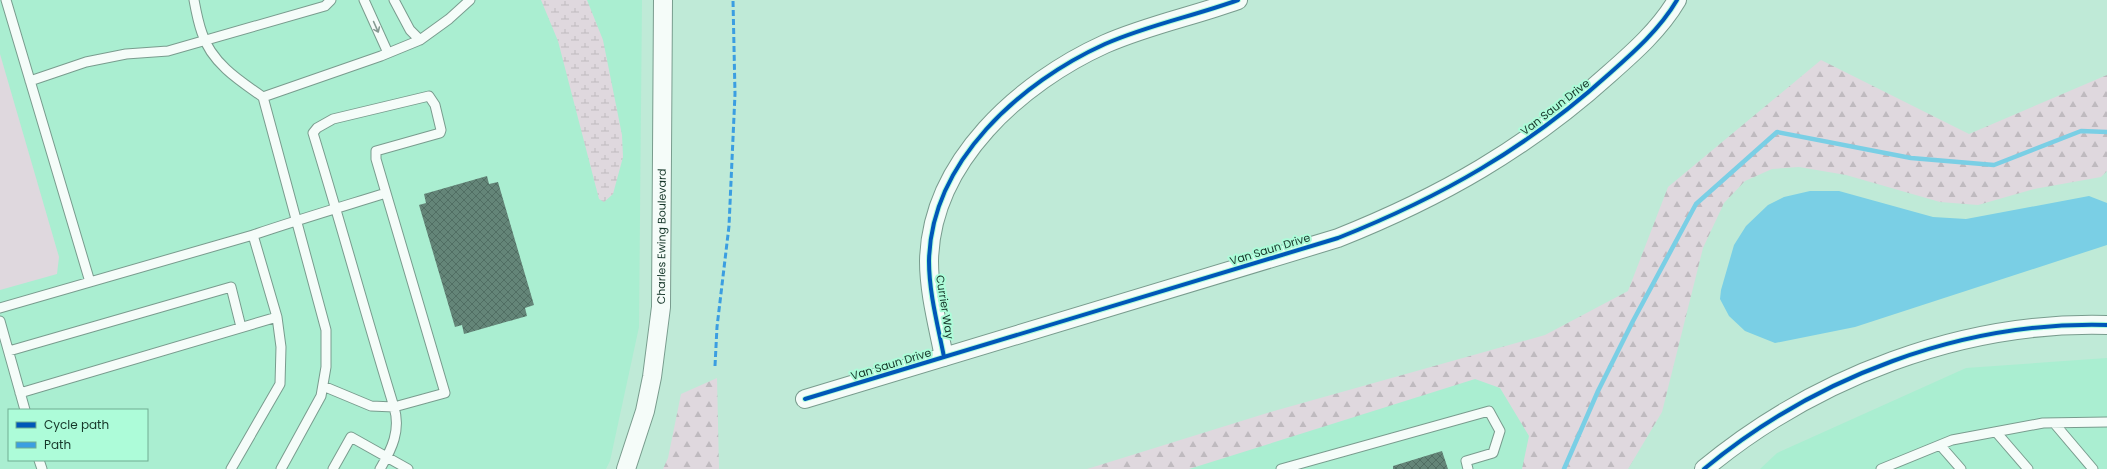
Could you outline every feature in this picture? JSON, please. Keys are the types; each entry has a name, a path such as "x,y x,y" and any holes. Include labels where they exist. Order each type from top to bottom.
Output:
{"street":[{"name":"Charles Ewing Boulevard","path":"626,469 645,411 652,377 661,307 663,0"},
{"name":"Currier Way","path":"944,357 931,286 929,261 932,233 939,206 948,183 963,159 986,131 1012,105 1035,86 1072,61 1106,44 1141,30 1238,0"},
{"name":"Van Saun Drive","path":"805,399 1338,238 1391,217 1430,198 1492,164 1539,132 1584,97 1627,59 1657,27 1677,0"},
{"path":"1704,469 1765,424 1812,397 1862,373 1913,355 1954,343 1997,334 2041,328 2107,325"}],"lane":[{"path":"6,0 90,282"},
{"path":"194,0 205,41 216,59 226,70 263,96 326,330 326,367 321,396 281,469"},
{"path":"30,81 86,62 126,54 168,51 325,6 331,0"},
{"path":"364,0 388,53"},
{"path":"394,0 410,30 420,40"},
{"path":"263,96 388,53 420,40 466,2"},
{"path":"323,386 371,406 394,407 445,393 376,159 376,152 440,133 441,130 435,105 428,96 333,119 317,128 313,133 394,407 398,417 397,433 387,457 380,469"},
{"path":"0,308 253,235 296,220 386,193"},
{"path":"231,469 280,384 281,347 277,316 253,235"},
{"path":"9,351 231,287 241,328"},
{"path":"20,393 277,316"},
{"path":"0,321 25,409"},
{"path":"1280,469 1489,412 1500,431 1493,453 1466,462 1468,469"},
{"path":"1881,469 1896,466 1952,440 2054,423 2107,422"},
{"path":"2054,423 2093,469"},
{"path":"1996,432 2028,469"},
{"path":"333,469 351,437 408,469"},
{"path":"1940,445 1961,469"}],"shaded area":[{"path":"0,0 642,0 639,327 610,461 606,469 0,469"},
{"path":"2107,358 2107,469 1760,469 1777,453 1966,368"},
{"path":"1499,366 1548,469 1177,469"}],"green space":[{"path":"541,0 587,0 603,40 622,135 623,157 613,194 604,202 599,199 558,41"},
{"path":"0,54 59,257 57,274 0,290"},
{"path":"1821,60 1969,134 2107,75 2107,171 2101,177 2034,189 1978,205 1940,202 1846,175 1799,167 1772,169 1745,181 1724,203 1703,248 1662,412 1628,469 1522,469 1529,436 1500,388 1475,379 1189,469 1087,469 1274,411 1545,335 1628,291 1668,187"},
{"path":"717,378 719,469 663,469 668,458 681,394"}],"water":[{"path":"1810,191 1839,191 1933,217 1966,219 2089,196 2107,203 2107,245 1855,327 1775,343 1745,331 1729,316 1720,299 1721,290 1734,245 1746,226 1768,205 1784,197"}],"building":[{"path":"487,176 489,184 498,182 534,305 525,308 527,316 464,334 462,325 455,327 419,205 426,203 424,194"},
{"path":"1442,451 1448,469 1393,469 1393,466"}],"waterway":[{"path":"1564,469 1598,391 1633,321 1696,204 1777,132 1911,158 1994,165 2081,131 2107,132"}],"marked path":[{"path":"715,366 717,327 729,226 735,94 733,0"}],"cycle path":[{"path":"944,357 934,309 929,273 929,261 934,225 946,190 963,158 986,129 1013,103 1042,80 1073,60 1121,37 1238,0"},
{"path":"805,399 1338,238 1376,222 1447,188 1514,148 1547,125 1578,101 1637,49 1663,21 1677,0"},
{"path":"1704,469 1747,436 1793,407 1842,382 1893,361 1945,345 1998,333 2053,326 2107,325"}]}
